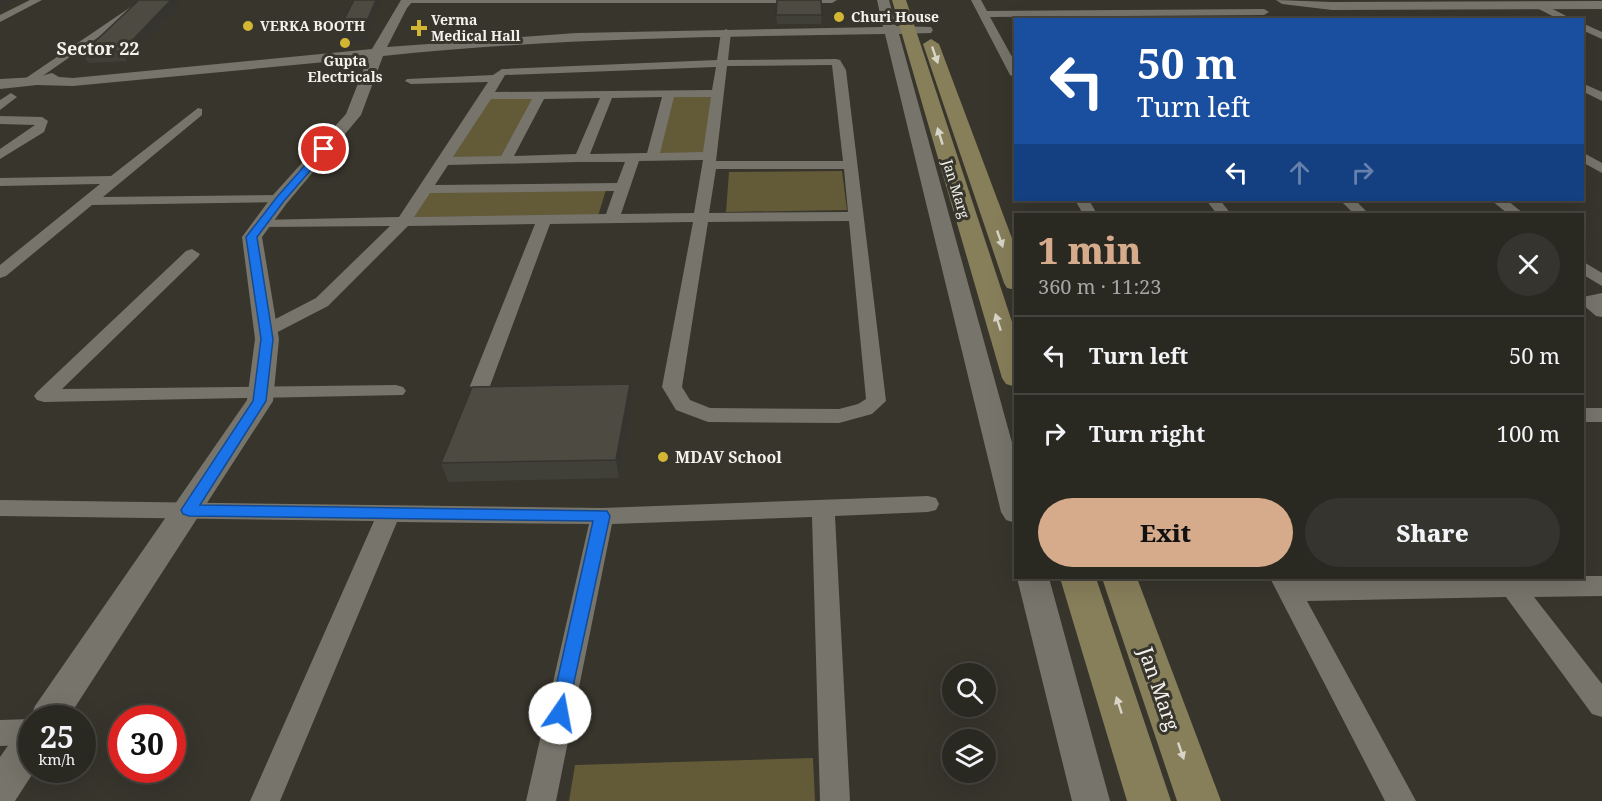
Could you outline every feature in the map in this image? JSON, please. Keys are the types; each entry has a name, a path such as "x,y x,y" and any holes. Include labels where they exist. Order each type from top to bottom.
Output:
{"main road":[{"name":"Jan Marg","path":"899,0 1014,372"},
{"name":"Jan Marg","path":"915,0 908,31 1014,278"},
{"path":"1078,579 1149,801"},
{"name":"Jan Marg","path":"1120,579 1199,801"}],"street":[{"path":"0,19 37,0"},
{"path":"32,82 147,0"},
{"path":"57,705 260,401 267,339 252,237 280,199 353,115 379,50 402,6 408,0 832,0"},
{"path":"883,0 908,31 1014,503"},
{"path":"976,0 1014,71"},
{"path":"1264,12 1271,0"},
{"path":"1282,0 1332,6 1502,3 1602,5"},
{"path":"1539,5 1565,18"},
{"path":"983,14 1164,16 1264,12 1271,18"},
{"path":"1584,27 1602,36"},
{"path":"0,84 72,82 180,74 379,50 576,37 726,32 908,31"},
{"path":"266,331 322,302 404,221 502,72 722,63 836,62 840,70 876,400 865,409 838,416 708,415 683,405 672,387 702,216 709,161 722,63 726,32"},
{"path":"411,81 496,78"},
{"path":"1584,87 1602,97"},
{"path":"487,96 718,93"},
{"path":"652,158 669,94"},
{"path":"505,160 540,95"},
{"path":"581,159 607,95"},
{"path":"0,106 11,97"},
{"path":"0,273 198,112"},
{"path":"0,120 42,121 40,129 0,155"},
{"path":"1584,157 1602,169"},
{"path":"612,219 633,158"},
{"path":"444,161 652,158 849,165"},
{"path":"0,182 114,180"},
{"path":"425,189 623,187"},
{"path":"89,201 280,199"},
{"path":"1214,201 1223,213"},
{"path":"1348,201 1361,213"},
{"path":"1499,201 1516,213"},
{"path":"263,223 702,216 855,216"},
{"path":"480,386 544,219"},
{"path":"192,254 44,396 396,391"},
{"path":"1584,268 1602,281"},
{"path":"1584,415 1602,415"},
{"path":"0,508 602,516 928,504"},
{"path":"823,507 835,801"},
{"path":"265,801 389,513"},
{"path":"541,801 602,516"},
{"path":"1032,579 1091,801"},
{"path":"1401,801 1286,584 1602,586"},
{"path":"1512,587 1602,705"},
{"path":"0,733 18,732"},
{"path":"0,790 18,763"}],"shaded area":[{"path":"672,96 721,96 713,155 658,155"},
{"path":"534,97 500,158 452,158 491,98"},
{"path":"842,171 847,210 726,212 729,172"},
{"path":"606,190 598,216 411,217 428,192"},
{"path":"813,758 815,801 569,801 575,765"}],"building":[{"path":"139,0 171,0 122,51 83,53"},
{"path":"354,0 376,0 362,32 337,34"},
{"path":"777,0 821,0 822,15 776,15"},
{"path":"630,384 616,460 441,463 472,387"}],"place":[{"name":"Churi House","path":"839,17"},
{"name":"VERKA BOOTH","path":"248,26"},
{"name":"Verma Medical Hall","path":"419,28"},
{"name":"Gupta Electricals","path":"345,43"},
{"name":"MDAV School","path":"663,457"}],"district":[{"name":"Sector 22","path":"98,49"}],"route":[{"path":"324,149 280,199 252,237 267,339 260,401 189,510 602,516 560,713"}]}
